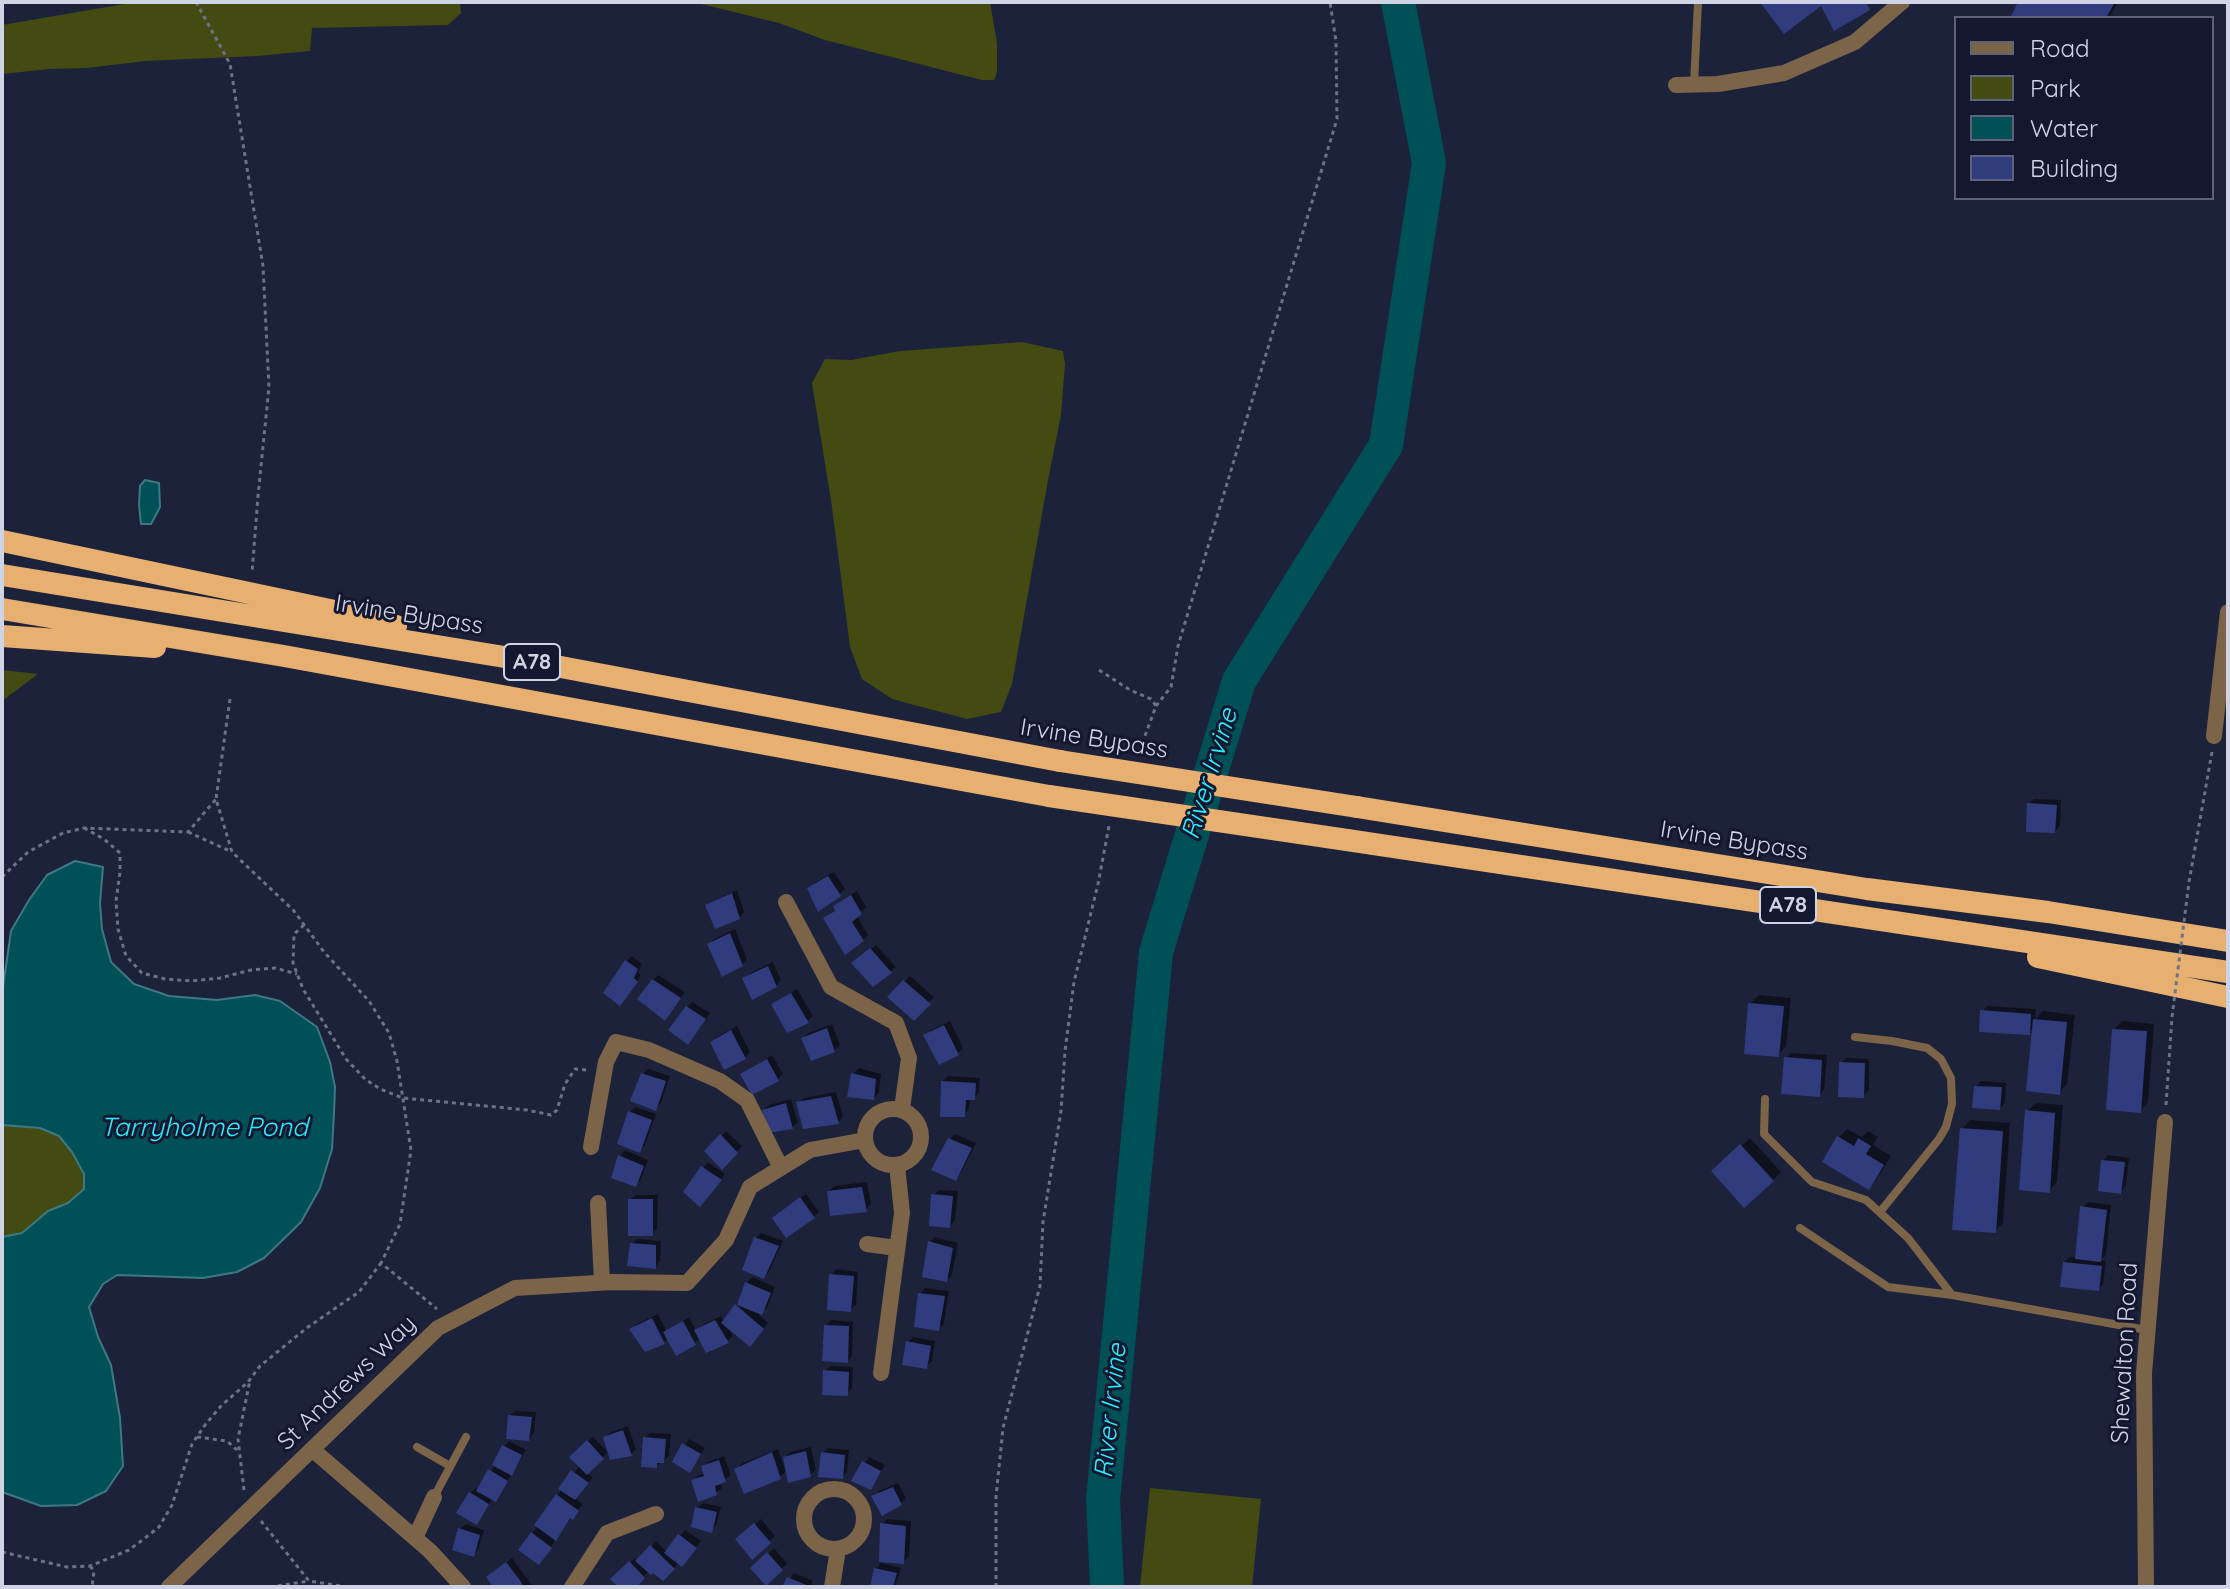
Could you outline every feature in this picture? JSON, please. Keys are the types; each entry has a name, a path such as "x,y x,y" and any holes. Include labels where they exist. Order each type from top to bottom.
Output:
{"highway":[{"name":"A78","path":"2,541 344,613 529,661"},
{"name":"Irvine Bypass","path":"2,575 529,661 1060,761 1867,889 2048,912 2228,941"},
{"name":"A78","path":"2,609 284,656 1049,796 2228,972"},
{"name":"A78","path":"2,636 284,656"},
{"path":"2048,912 2228,929"},
{"path":"1846,914 2228,997"}],"street":[{"path":"1676,85 1718,84 1784,73 1855,42 1902,2"},
{"path":"2214,736 2228,612"},
{"path":"786,902 831,987 896,1023 909,1058 902,1109"},
{"path":"591,1147 606,1062 616,1042 649,1050 720,1081 747,1100 781,1168"},
{"path":"892,1108 911,1114 918,1121 922,1137 915,1155 897,1165 886,1165 877,1160 870,1153 865,1140 865,1130 871,1118 892,1108"},
{"name":"Shewalton Road","path":"2146,1587 2144,1373 2165,1122"},
{"name":"St Andrews Way","path":"169,1587 438,1328 515,1288 602,1282 687,1283 726,1240 750,1187 810,1150 865,1140"},
{"path":"881,1373 902,1213 897,1165"},
{"path":"598,1203 602,1282"},
{"path":"867,1244 897,1248"},
{"path":"313,1450 430,1551 463,1587"},
{"path":"415,1538 434,1497"},
{"path":"572,1587 607,1533 656,1514"},
{"path":"832,1587 838,1549"}],"lane":[{"path":"1694,84 1698,2"},
{"path":"1855,1037 1927,1048 1941,1059 1951,1078 1952,1104 1946,1127 1880,1212"},
{"path":"1765,1099 1764,1134 1812,1182 1866,1200 1908,1238 1952,1295"},
{"path":"1800,1228 1888,1287 1952,1295 2147,1330"},
{"path":"434,1497 466,1437"},
{"path":"417,1447 450,1466"}],"path":[{"path":"196,2 230,64 263,266 269,387 252,573"},
{"path":"1137,758 1156,706 1171,687 1178,646 1337,119 1336,41 1330,2"},
{"path":"1099,670 1151,699 1156,706"},
{"path":"230,699 216,799 232,852"},
{"path":"2165,1122 2172,1017 2189,882 2214,736"},
{"path":"188,832 216,799"},
{"path":"996,1587 996,1497 1003,1428 1040,1286 1043,1222 1061,1111 1074,982 1109,827"},
{"path":"84,828 120,853 116,901 118,929 126,956 142,973 191,981 275,968 297,974"},
{"path":"2,877 28,852 63,833 84,828 188,832 232,852 285,901 324,952 369,1001 389,1033 397,1061 411,1150 400,1224 381,1263 359,1292 260,1366 251,1379 221,1406 192,1444 172,1505 159,1527 129,1550 90,1566 51,1565 2,1552"},
{"path":"304,925 294,934 293,963 303,989 346,1059 365,1079 380,1089 403,1098 551,1115 557,1110 565,1084 575,1069 604,1071"},
{"path":"381,1263 452,1321"},
{"path":"251,1379 238,1439 242,1487 279,1546 309,1581"},
{"path":"197,1437 227,1441 238,1451"},
{"path":"90,1566 94,1571 92,1587"},
{"path":"270,1587 309,1581 348,1587"}],"green space":[{"path":"136,2 460,2 461,13 448,25 312,28 310,51 2,74 2,25"},
{"path":"693,2 990,2 997,43 997,72 994,80 982,80"},
{"path":"1022,342 1063,351 1065,364 1061,415 1012,684 1001,712 967,719 892,699 862,679 850,647 812,383 825,359 851,360 900,351"},
{"path":"2,670 38,674 2,701"},
{"path":"2,1125 40,1128 59,1136 84,1174 84,1189 68,1203 48,1211 22,1233 2,1237"},
{"path":"1150,1488 1261,1499 1252,1587 1140,1587"}],"water":[{"path":"145,480 159,483 160,507 151,524 141,524 140,486"},
{"name":"Tarryholme Pond","path":"75,861 103,867 100,903 102,929 111,962 134,984 169,996 217,1000 255,995 280,1001 317,1027 335,1087 334,1113 332,1149 320,1188 301,1222 264,1258 237,1272 203,1278 117,1275 103,1284 89,1307 111,1365 120,1418 123,1466 106,1491 77,1505 41,1506 2,1492 2,1237 22,1233 48,1211 68,1203 84,1189 84,1174 59,1136 40,1128 2,1125 2,994 11,931 47,875"}],"building":[{"path":"1760,2 1866,2 1870,10 1834,31 1821,6 1784,34"},
{"path":"2018,2 2115,2 2107,16 2011,16"},
{"path":"2027,803 2057,805 2055,833 2026,832"},
{"path":"828,876 841,896 818,912 807,888"},
{"path":"732,893 740,919 715,929 705,905"},
{"path":"851,895 862,914 852,922 864,941 845,955 823,918 835,911 833,906"},
{"path":"730,933 743,966 722,977 707,944"},
{"path":"870,948 892,973 873,987 851,963"},
{"path":"625,960 638,969 634,978 638,982 620,1006 603,993"},
{"path":"768,966 777,987 752,1000 742,978"},
{"path":"652,979 681,998 665,1021 637,999"},
{"path":"903,980 931,1004 914,1021 887,997"},
{"path":"791,993 809,1023 787,1033 771,1004"},
{"path":"1748,1003 1784,1006 1779,1057 1744,1054"},
{"path":"686,1006 706,1019 688,1045 668,1030"},
{"path":"1980,1010 2031,1014 2030,1035 1979,1032"},
{"path":"2033,1019 2067,1022 2060,1095 2026,1091"},
{"path":"944,1025 959,1055 939,1065 923,1035"},
{"path":"827,1028 835,1052 811,1061 801,1038"},
{"path":"2112,1029 2147,1031 2141,1113 2106,1110"},
{"path":"731,1030 746,1059 724,1070 710,1042"},
{"path":"1784,1057 1822,1060 1820,1097 1781,1094"},
{"path":"767,1059 779,1081 752,1095 740,1074"},
{"path":"1839,1062 1865,1063 1864,1098 1838,1097"},
{"path":"641,1073 666,1081 656,1111 630,1101"},
{"path":"851,1073 876,1079 874,1100 847,1097"},
{"path":"941,1081 976,1083 975,1100 966,1100 965,1117 940,1117"},
{"path":"1974,1086 2002,1087 2000,1110 1972,1108"},
{"path":"831,1096 839,1124 803,1129 796,1102"},
{"path":"786,1103 793,1129 768,1133 762,1110"},
{"path":"2025,1110 2055,1113 2050,1193 2019,1190"},
{"path":"628,1111 652,1120 640,1153 617,1144"},
{"path":"1960,1128 2003,1131 1996,1233 1952,1230"},
{"path":"720,1134 738,1153 722,1170 704,1151"},
{"path":"1837,1136 1854,1146 1858,1138 1871,1146 1866,1154 1884,1165 1869,1190 1822,1162"},
{"path":"948,1138 972,1148 956,1181 931,1170"},
{"path":"1740,1144 1774,1181 1744,1208 1711,1171"},
{"path":"618,1155 644,1166 636,1187 611,1178"},
{"path":"2101,1160 2125,1162 2121,1194 2098,1191"},
{"path":"701,1166 722,1180 700,1207 683,1192"},
{"path":"862,1187 867,1212 830,1216 827,1191"},
{"path":"931,1194 953,1196 950,1228 929,1226"},
{"path":"800,1197 815,1218 786,1238 772,1218"},
{"path":"628,1199 653,1199 653,1236 628,1236"},
{"path":"2080,1206 2107,1210 2101,1262 2075,1259"},
{"path":"754,1237 779,1246 764,1279 742,1270"},
{"path":"928,1241 953,1248 947,1282 922,1277"},
{"path":"630,1243 656,1245 656,1269 627,1266"},
{"path":"2063,1262 2102,1266 2099,1291 2060,1287"},
{"path":"829,1274 854,1276 851,1312 827,1310"},
{"path":"745,1282 771,1293 762,1315 737,1305"},
{"path":"918,1293 945,1296 939,1331 914,1327"},
{"path":"735,1304 764,1329 750,1347 721,1323"},
{"path":"652,1318 665,1344 645,1352 629,1329"},
{"path":"715,1320 729,1343 706,1353 694,1330"},
{"path":"683,1321 696,1345 676,1356 663,1332"},
{"path":"824,1325 849,1326 848,1363 822,1361"},
{"path":"906,1341 931,1346 927,1369 902,1365"},
{"path":"823,1370 849,1372 848,1396 822,1395"},
{"path":"508,1415 532,1417 529,1441 506,1439"},
{"path":"623,1430 632,1456 610,1460 603,1437"},
{"path":"643,1437 666,1439 664,1463 657,1463 657,1468 641,1467"},
{"path":"587,1440 604,1459 587,1475 569,1457"},
{"path":"682,1443 701,1454 690,1473 672,1462"},
{"path":"502,1445 522,1455 512,1476 492,1465"},
{"path":"806,1451 811,1477 788,1483 783,1457"},
{"path":"772,1452 781,1479 744,1494 734,1469"},
{"path":"821,1452 845,1455 843,1479 818,1477"},
{"path":"719,1460 726,1482 715,1486 717,1495 698,1502 691,1480 704,1476 701,1466"},
{"path":"862,1461 881,1471 871,1490 851,1481"},
{"path":"488,1469 508,1481 496,1502 476,1491"},
{"path":"571,1470 589,1483 575,1500 558,1489"},
{"path":"893,1487 902,1505 882,1516 871,1496"},
{"path":"469,1492 489,1504 477,1525 456,1513"},
{"path":"556,1494 579,1511 573,1520 570,1518 556,1541 534,1525"},
{"path":"695,1507 717,1512 712,1533 691,1527"},
{"path":"754,1523 771,1543 752,1560 735,1539"},
{"path":"880,1523 906,1526 904,1564 879,1562"},
{"path":"458,1528 480,1535 474,1557 452,1550"},
{"path":"531,1532 552,1548 539,1565 518,1550"},
{"path":"678,1534 697,1548 682,1567 664,1553"},
{"path":"650,1545 675,1569 663,1581 635,1561"},
{"path":"767,1552 783,1570 766,1586 750,1568"},
{"path":"629,1561 645,1578 637,1587 618,1587 610,1579"},
{"path":"506,1562 524,1587 493,1587 486,1577"},
{"path":"874,1568 897,1573 893,1587 870,1587"},
{"path":"787,1577 811,1587 782,1587"}],"waterway":[{"name":"River Irvine","path":"1107,1587 1103,1500 1156,952 1239,681 1386,445 1429,163 1398,2"}]}
